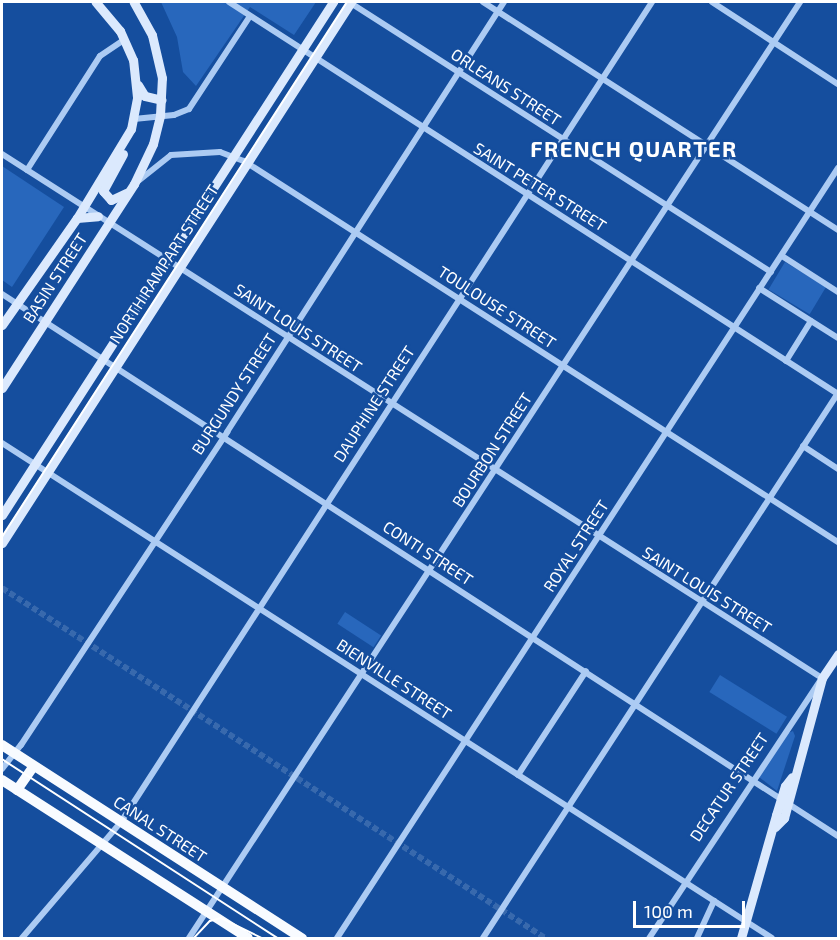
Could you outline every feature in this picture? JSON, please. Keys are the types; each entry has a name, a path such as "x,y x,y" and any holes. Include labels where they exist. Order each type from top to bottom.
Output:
{"main road":[{"name":"CANAL STREET","path":"2,745 302,939"},
{"path":"17,790 34,766"},
{"path":"2,780 248,939"}],"street":[{"path":"96,2 124,39 137,82 145,96 162,100"},
{"name":"BASIN STREET","path":"2,388 134,184 153,144 162,100 156,48 134,2"},
{"name":"SAINT PETER STREET","path":"229,2 314,60 838,393"},
{"name":"NORTH RAMPART STREET","path":"2,514 333,2"},
{"name":"NORTH RAMPART STREET","path":"2,543 350,2"},
{"name":"ORLEANS STREET","path":"350,2 771,272"},
{"path":"483,2 838,230"},
{"name":"BURGUNDY STREET","path":"2,768 154,540 504,2"},
{"name":"DAUPHINE STREET","path":"22,939 121,822 258,607 652,2"},
{"path":"712,2 838,84"},
{"name":"BOURBON STREET","path":"189,939 800,2"},
{"path":"134,119 182,114 189,109 250,16"},
{"path":"27,170 100,56 124,39"},
{"path":"134,184 120,198 111,200 104,195 104,186 118,166 134,119 137,82"},
{"name":"BASIN STREET","path":"2,325 15,303 84,207 126,141"},
{"name":"TOULOUSE STREET","path":"134,184 171,155 212,152 234,156 248,162 838,542"},
{"name":"SAINT LOUIS STREET","path":"2,154 108,224 822,678"},
{"name":"ROYAL STREET","path":"337,939 667,432 732,327 782,256 838,168"},
{"path":"76,218 98,216"},
{"path":"782,256 838,292"},
{"path":"759,288 838,338"},
{"name":"CONTI STREET","path":"2,294 838,836"},
{"path":"786,361 812,321"},
{"path":"483,939 838,393"},
{"name":"BIENVILLE STREET","path":"2,443 772,939"},
{"path":"804,446 838,469"},
{"name":"DECATUR STREET","path":"649,939 684,882 838,654"},
{"path":"518,775 586,671"},
{"path":"741,939 774,827 784,818 784,801 822,678"},
{"path":"697,939 714,901"}],"shaded area":[{"path":"161,2 316,2 294,35 250,7 196,86 183,72 177,37"},
{"path":"2,166 64,207 12,287 2,280"},
{"path":"785,262 826,287 810,314 769,289"},
{"path":"345,612 381,635 373,647 337,624"},
{"path":"720,675 787,717 776,734 709,692"},
{"path":"793,731 795,736 777,791 759,777 788,733"}],"tunnel":[{"path":"2,588 545,938"}],"tram line":[{"path":"2,537 347,2"},
{"path":"2,759 278,938"},
{"path":"194,938 210,921 221,918 262,938"}],"district":[{"name":"FRENCH QUARTER","path":"634,149"}]}
